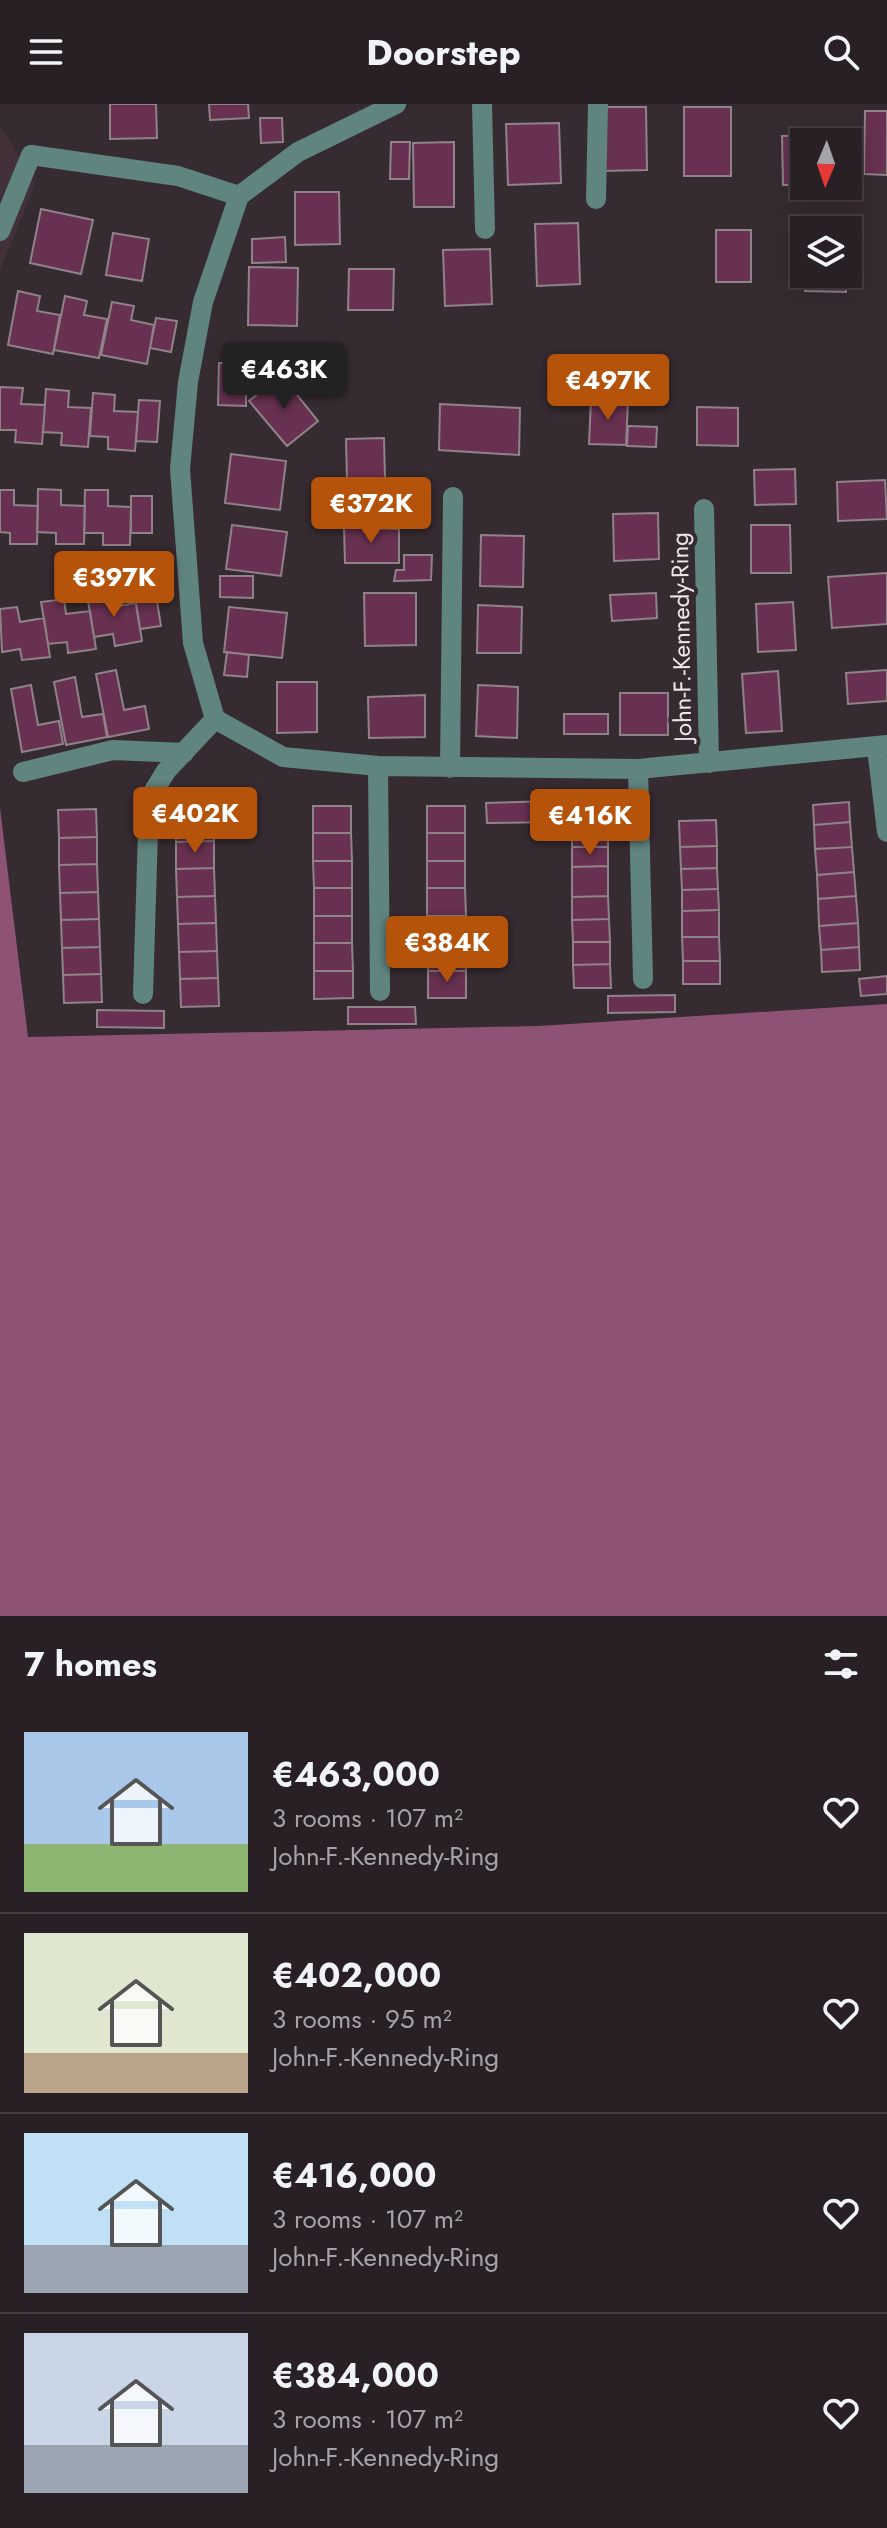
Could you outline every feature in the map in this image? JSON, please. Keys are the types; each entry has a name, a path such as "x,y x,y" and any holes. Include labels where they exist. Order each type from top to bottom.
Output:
{"street":[{"path":"143,994 149,799 166,771 215,719 193,643 180,469 193,346 203,302 239,196 298,152 396,104"},
{"path":"482,104 485,229"},
{"path":"596,199 598,104"},
{"path":"0,231 31,155 178,176 239,196"},
{"path":"450,768 453,497"},
{"name":"John-F.-Kennedy-Ring","path":"704,509 709,763"},
{"name":"John-F.-Kennedy-Ring","path":"215,719 283,757 378,766 638,769 882,746 887,832"},
{"path":"23,772 113,750 184,753"},
{"path":"378,766 380,991"},
{"path":"638,769 643,979"}],"shaded area":[{"path":"0,125 35,185 0,270"},
{"path":"0,808 28,1037 538,1026 887,1004 887,1616 0,1616"}],"building":[{"path":"110,104 156,104 157,138 110,139"},
{"path":"209,104 248,104 249,118 210,120"},
{"path":"600,107 646,107 647,170 601,171"},
{"path":"684,107 731,107 731,176 684,176"},
{"path":"865,111 887,111 887,175 864,174"},
{"path":"260,118 282,118 283,142 261,143"},
{"path":"559,123 561,183 508,185 506,124"},
{"path":"782,136 790,136 790,185 783,185"},
{"path":"391,142 410,142 409,179 390,179"},
{"path":"454,142 454,207 414,207 413,143"},
{"path":"295,192 339,192 340,244 295,245"},
{"path":"41,209 93,220 81,274 30,263"},
{"path":"578,223 580,284 537,286 535,224"},
{"path":"716,230 751,230 751,282 716,282"},
{"path":"113,233 149,239 142,281 106,275"},
{"path":"285,237 286,262 252,263 252,239"},
{"path":"490,249 492,304 445,306 443,250"},
{"path":"249,267 298,268 297,326 248,325"},
{"path":"349,269 394,269 393,310 348,310"},
{"path":"805,288 846,288 846,292 805,291"},
{"path":"18,291 40,296 37,311 60,315 53,354 8,345"},
{"path":"65,296 87,301 84,315 107,319 99,358 54,350"},
{"path":"112,302 134,306 131,320 154,325 147,364 101,355"},
{"path":"156,318 177,321 171,352 150,348"},
{"path":"219,363 246,363 246,406 218,405"},
{"path":"281,375 318,421 287,446 249,401"},
{"path":"0,387 23,388 21,404 45,405 42,444 15,442 16,430 0,430"},
{"path":"46,389 69,391 68,407 91,408 88,447 61,445 62,433 43,432"},
{"path":"93,393 115,395 114,411 138,412 135,451 108,449 108,437 90,436"},
{"path":"591,399 628,401 626,445 589,444"},
{"path":"139,400 160,401 157,442 136,441"},
{"path":"440,404 520,408 519,455 439,450"},
{"path":"697,407 738,408 738,446 697,445"},
{"path":"628,426 657,427 656,447 627,446"},
{"path":"384,438 385,478 347,479 346,439"},
{"path":"231,454 286,461 280,510 225,503"},
{"path":"795,469 796,504 755,505 754,470"},
{"path":"885,480 887,519 838,521 837,482"},
{"path":"38,489 61,490 61,505 85,506 84,544 56,544 56,533 37,532"},
{"path":"0,490 14,490 14,505 38,506 37,544 10,544 10,533 0,532"},
{"path":"85,490 108,490 108,506 131,507 130,545 103,545 103,533 84,533"},
{"path":"131,496 152,496 152,533 131,533"},
{"path":"658,513 659,559 614,561 613,514"},
{"path":"232,525 287,532 281,576 226,569"},
{"path":"751,525 790,525 791,573 751,573"},
{"path":"344,527 399,529 399,563 345,563"},
{"path":"481,535 524,536 523,587 480,586"},
{"path":"404,555 432,555 431,580 394,581 396,570 404,570"},
{"path":"887,573 887,624 832,628 828,577"},
{"path":"220,576 253,576 253,598 220,597"},
{"path":"155,589 161,626 140,629 134,593"},
{"path":"110,591 113,607 136,603 142,641 115,646 113,634 94,637 87,595"},
{"path":"364,593 416,593 416,645 365,646"},
{"path":"656,593 657,618 612,621 610,595"},
{"path":"64,599 66,614 90,611 96,649 68,653 67,642 48,644 41,602"},
{"path":"793,602 796,650 758,652 756,604"},
{"path":"478,605 522,607 521,653 477,653"},
{"path":"17,607 20,622 44,618 50,657 22,660 20,649 2,652 0,609"},
{"path":"229,607 287,613 282,658 224,652"},
{"path":"227,652 249,655 247,677 224,675"},
{"path":"116,670 124,710 145,706 149,729 108,737 96,674"},
{"path":"887,670 887,701 848,704 846,673"},
{"path":"778,671 782,731 746,733 742,674"},
{"path":"75,677 82,717 103,714 107,737 66,745 54,682"},
{"path":"277,682 317,682 317,732 277,733"},
{"path":"31,685 38,725 59,721 63,744 22,752 11,689"},
{"path":"478,685 518,687 517,738 476,736"},
{"path":"620,693 668,693 668,735 620,735"},
{"path":"425,695 425,737 369,738 368,697"},
{"path":"564,714 608,714 608,734 564,734"},
{"path":"556,801 556,822 487,823 486,803"},
{"path":"849,802 850,822 814,825 813,805"},
{"path":"313,806 351,806 351,833 313,833"},
{"path":"427,806 465,806 465,833 427,833"},
{"path":"96,809 97,837 59,838 58,810"},
{"path":"213,813 214,841 176,842 175,815"},
{"path":"716,820 717,846 680,847 679,821"},
{"path":"850,822 852,847 815,849 814,825"},
{"path":"572,824 608,824 608,847 572,847"},
{"path":"313,833 351,833 352,861 313,861"},
{"path":"427,833 465,833 465,861 427,861"},
{"path":"97,837 97,864 59,865 59,838"},
{"path":"214,841 214,868 176,869 176,842"},
{"path":"717,846 717,868 681,869 680,847"},
{"path":"572,847 608,847 608,866 572,867"},
{"path":"852,847 854,872 817,875 815,849"},
{"path":"313,861 352,861 352,888 314,888"},
{"path":"427,861 465,861 465,888 427,888"},
{"path":"97,864 98,892 60,893 59,865"},
{"path":"608,866 608,896 572,897 572,867"},
{"path":"214,868 215,896 177,897 176,869"},
{"path":"717,868 718,889 682,890 681,869"},
{"path":"854,872 856,896 818,899 817,875"},
{"path":"314,888 352,888 352,916 314,916"},
{"path":"427,888 465,888 466,916 427,916"},
{"path":"718,889 719,910 682,911 682,890"},
{"path":"98,892 99,919 61,920 60,893"},
{"path":"215,896 216,923 178,924 177,897"},
{"path":"608,896 609,919 572,920 572,897"},
{"path":"856,896 858,923 819,926 818,899"},
{"path":"719,910 719,937 682,937 682,911"},
{"path":"314,916 352,916 352,943 314,943"},
{"path":"427,916 466,916 466,943 428,943"},
{"path":"99,919 100,947 62,948 61,920"},
{"path":"609,919 610,942 573,942 572,920"},
{"path":"216,923 217,951 179,952 178,924"},
{"path":"858,923 859,947 821,950 819,926"},
{"path":"682,937 719,937 720,961 683,961"},
{"path":"573,942 610,942 610,964 573,965"},
{"path":"314,943 352,943 353,971 314,971"},
{"path":"428,943 466,943 466,971 428,971"},
{"path":"100,947 101,974 63,975 62,948"},
{"path":"859,947 860,970 822,972 821,950"},
{"path":"217,951 218,978 180,979 179,952"},
{"path":"683,961 720,961 720,984 683,984"},
{"path":"610,964 611,988 574,988 573,965"},
{"path":"314,971 353,971 353,998 314,999"},
{"path":"428,971 466,971 466,998 428,998"},
{"path":"101,974 102,1002 64,1003 63,975"},
{"path":"887,976 887,994 861,996 859,979"},
{"path":"218,978 219,1006 181,1007 180,979"},
{"path":"675,995 675,1012 608,1013 608,996"},
{"path":"348,1007 415,1007 416,1024 348,1024"},
{"path":"97,1010 164,1011 164,1028 97,1027"}]}
